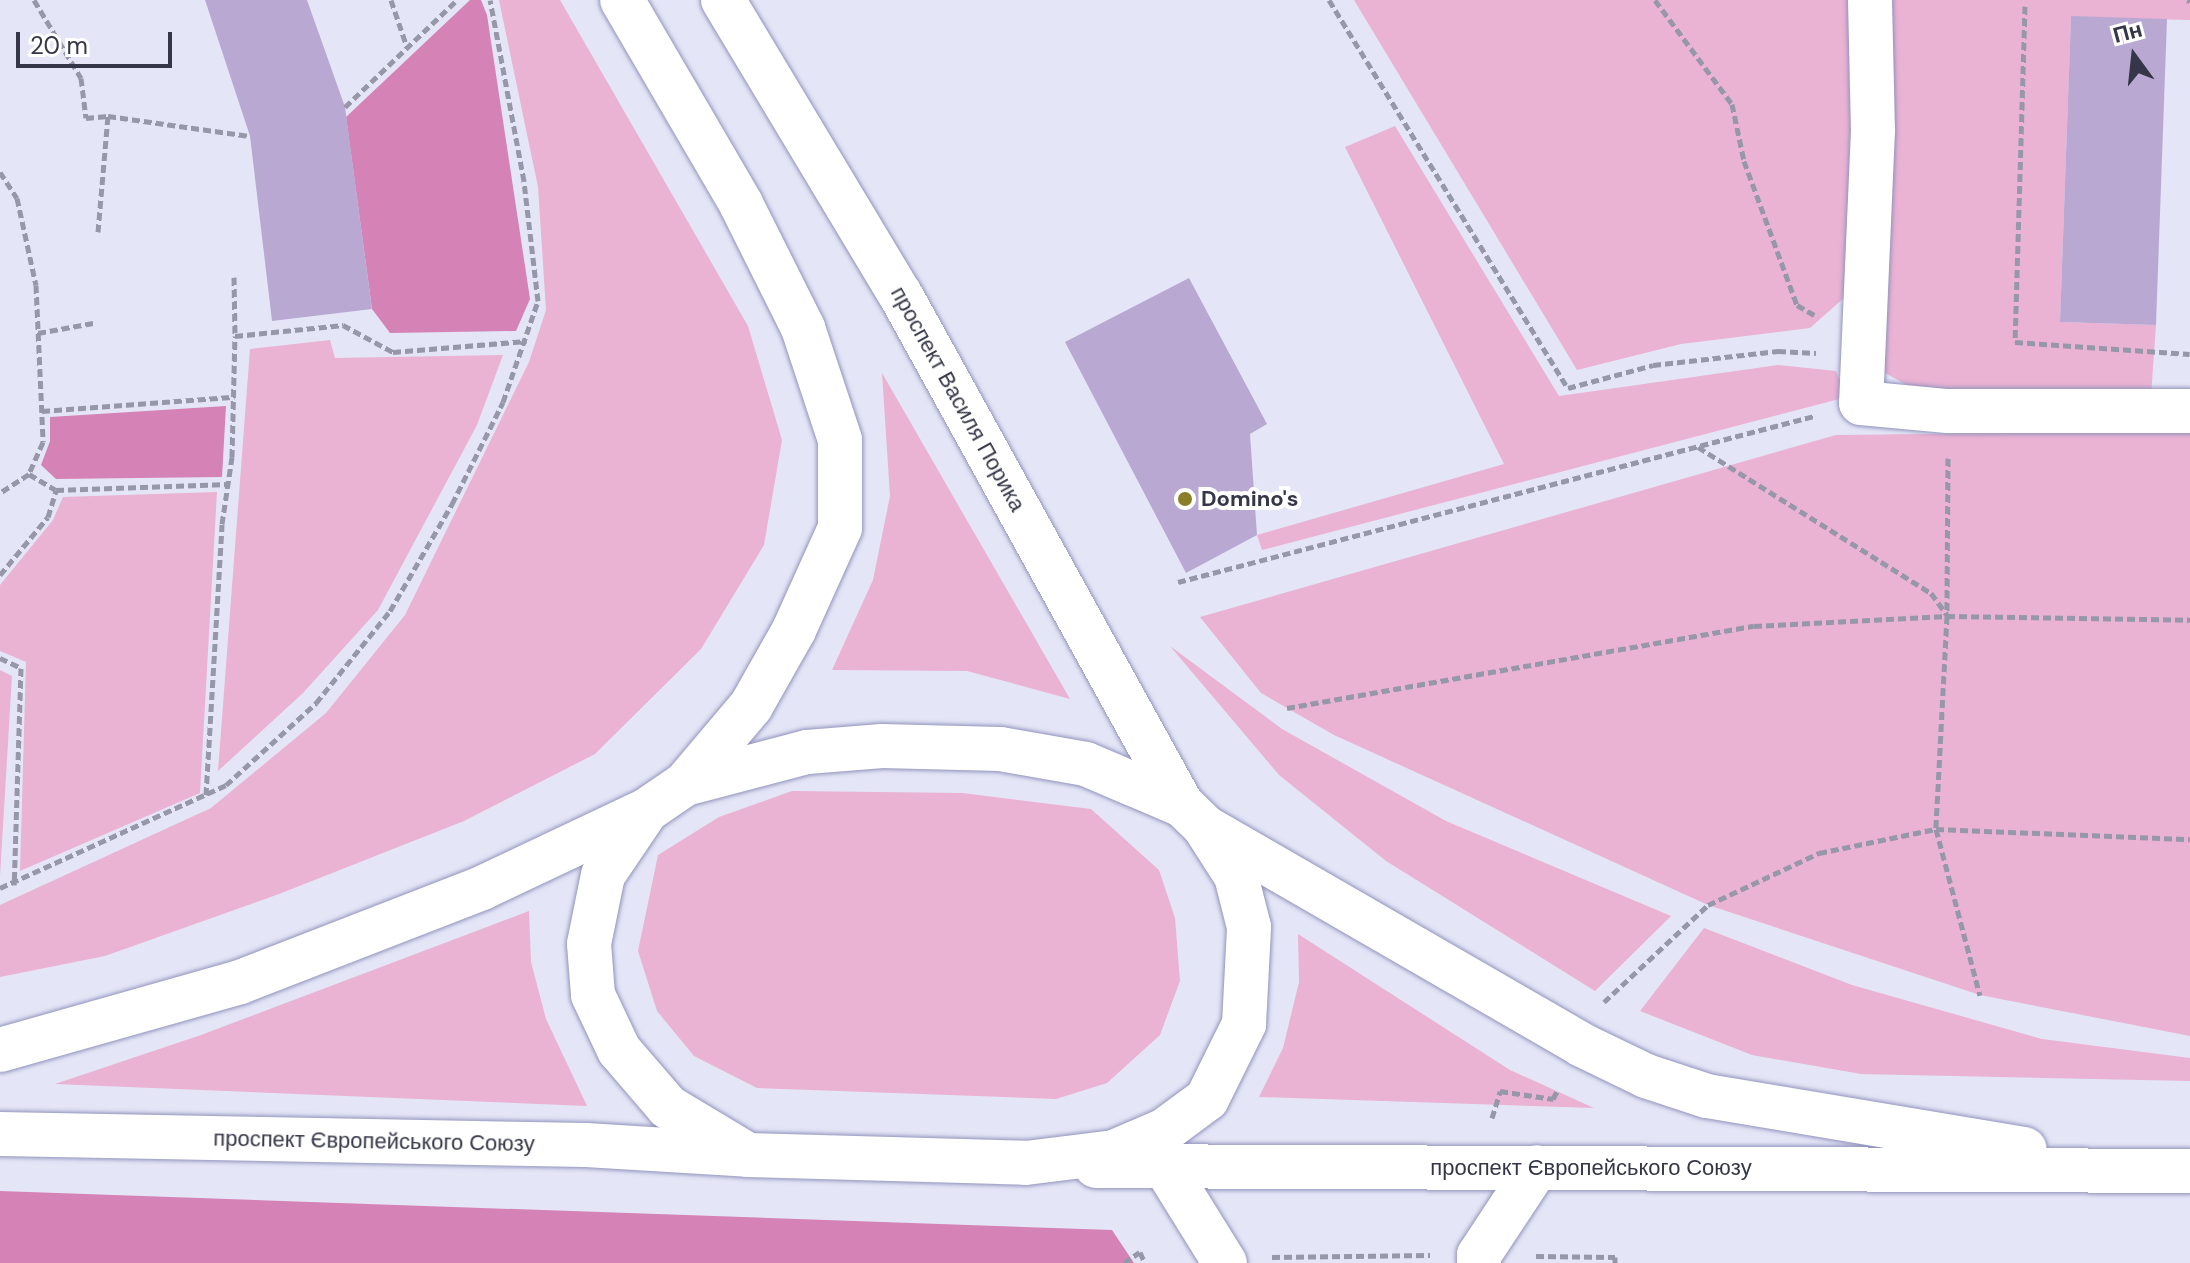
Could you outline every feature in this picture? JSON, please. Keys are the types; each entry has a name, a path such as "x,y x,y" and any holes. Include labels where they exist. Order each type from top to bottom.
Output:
{"main road":[{"path":"0,1050 240,982 482,888 647,810 685,784 751,706 801,615 840,528 840,440 796,314 741,204 622,0"},
{"name":"проспект Василя Порика","path":"723,0 900,294 1193,815 1236,876 1249,927 1244,1024 1224,1071 1207,1099 1165,1130 1114,1152 1026,1163"},
{"path":"1870,0 1873,130 1861,346 1861,403 1948,411 2190,411"},
{"name":"проспект Європейського Союзу","path":"685,784 807,752 882,746 1000,749 1086,764 1193,815 1582,1045 1646,1076 1707,1096 2174,1171"},
{"path":"647,810 603,875 589,944 593,995 619,1050 668,1107 748,1155"},
{"name":"проспект Європейського Союзу","path":"0,1134 586,1145 748,1155 1166,1168 2174,1171"},
{"path":"1479,1259 1537,1167"},
{"path":"1166,1168 1245,1260"}],"path":[{"path":"34,0 81,78 86,118 108,116 250,136"},
{"path":"391,0 407,47"},
{"path":"345,107 457,0"},
{"path":"0,888 14,885 226,785 316,703 390,611 452,504 503,402 527,341 538,301 524,181 490,0"},
{"path":"1329,0 1568,388 1653,365 1778,351 1861,346"},
{"path":"1655,0 1732,104 1744,161 1797,305 1861,346"},
{"path":"2025,6 2015,342 2190,354"},
{"path":"98,232 108,116"},
{"path":"0,172 17,198 36,285 43,442 29,474 0,493"},
{"path":"206,796 234,397 234,277"},
{"path":"38,333 93,323"},
{"path":"235,336 343,325 393,352 527,341"},
{"path":"42,411 234,397"},
{"path":"1178,582 1861,403"},
{"path":"1948,411 1947,616 1936,829 1980,995"},
{"path":"1697,446 1931,593 1947,616"},
{"path":"29,474 56,490 229,484"},
{"path":"0,574 48,517 56,490"},
{"path":"1287,708 1754,626 1947,616 2190,620"},
{"path":"0,658 21,668 14,885"},
{"path":"1476,1168 1500,1091 1553,1099 1602,1004 1708,905 1819,853 1936,829 2190,839"},
{"path":"1124,1263 1140,1252 1145,1263"},
{"path":"1245,1260 1435,1255"},
{"path":"1479,1259 1615,1257 1615,1263"}],"shaded area":[{"path":"470,0 481,0 487,15 530,299 516,331 390,333 372,309 346,117"},
{"path":"499,0 560,0 748,326 782,440 764,545 701,649 595,754 464,821 279,894 105,956 0,977 0,905 211,808 326,713 405,615 529,362 546,310 538,187"},
{"path":"1354,0 1849,0 1853,112 1846,296 1810,328 1681,344 1577,370"},
{"path":"1889,0 2190,0 2190,20 2071,17 2060,322 2156,325 2151,396 1919,392 1880,370"},
{"path":"1395,126 1559,396 1778,365 1836,371 1847,397 1262,550 1257,535 1504,464 1345,147"},
{"path":"330,340 335,358 503,355 477,425 378,610 303,693 218,771 250,349"},
{"path":"882,373 1070,699 967,671 832,670 873,580 890,496"},
{"path":"226,406 222,477 56,479 41,465 50,441 50,417"},
{"path":"2190,431 2190,1036 1980,995 1708,905 1334,735 1261,693 1200,617 1836,435"},
{"path":"217,492 200,793 20,871 26,662 0,651 0,585 53,520 63,497"},
{"path":"1170,646 1282,729 1446,821 1671,916 1595,991 1386,861 1279,775"},
{"path":"0,670 12,676 0,876"},
{"path":"792,791 963,793 1091,809 1159,870 1175,918 1180,981 1160,1035 1107,1083 1056,1099 757,1088 694,1056 657,1011 638,951 658,855 719,817"},
{"path":"529,911 531,962 546,1019 587,1106 55,1084 201,1035"},
{"path":"1704,928 1852,985 2042,1039 2190,1058 2190,1081 1861,1074 1752,1055 1640,1011"},
{"path":"1298,934 1510,1070 1594,1108 1259,1097 1283,1048 1299,982"},
{"path":"0,1191 1112,1230 1134,1263 0,1263"}],"building":[{"path":"205,0 307,0 345,107 372,309 272,321 250,136"},
{"path":"2071,16 2167,19 2156,325 2060,322"},
{"path":"1189,278 1267,424 1250,434 1257,535 1186,573 1065,342"}],"place":[{"name":"Domino's","path":"1185,499"}]}
